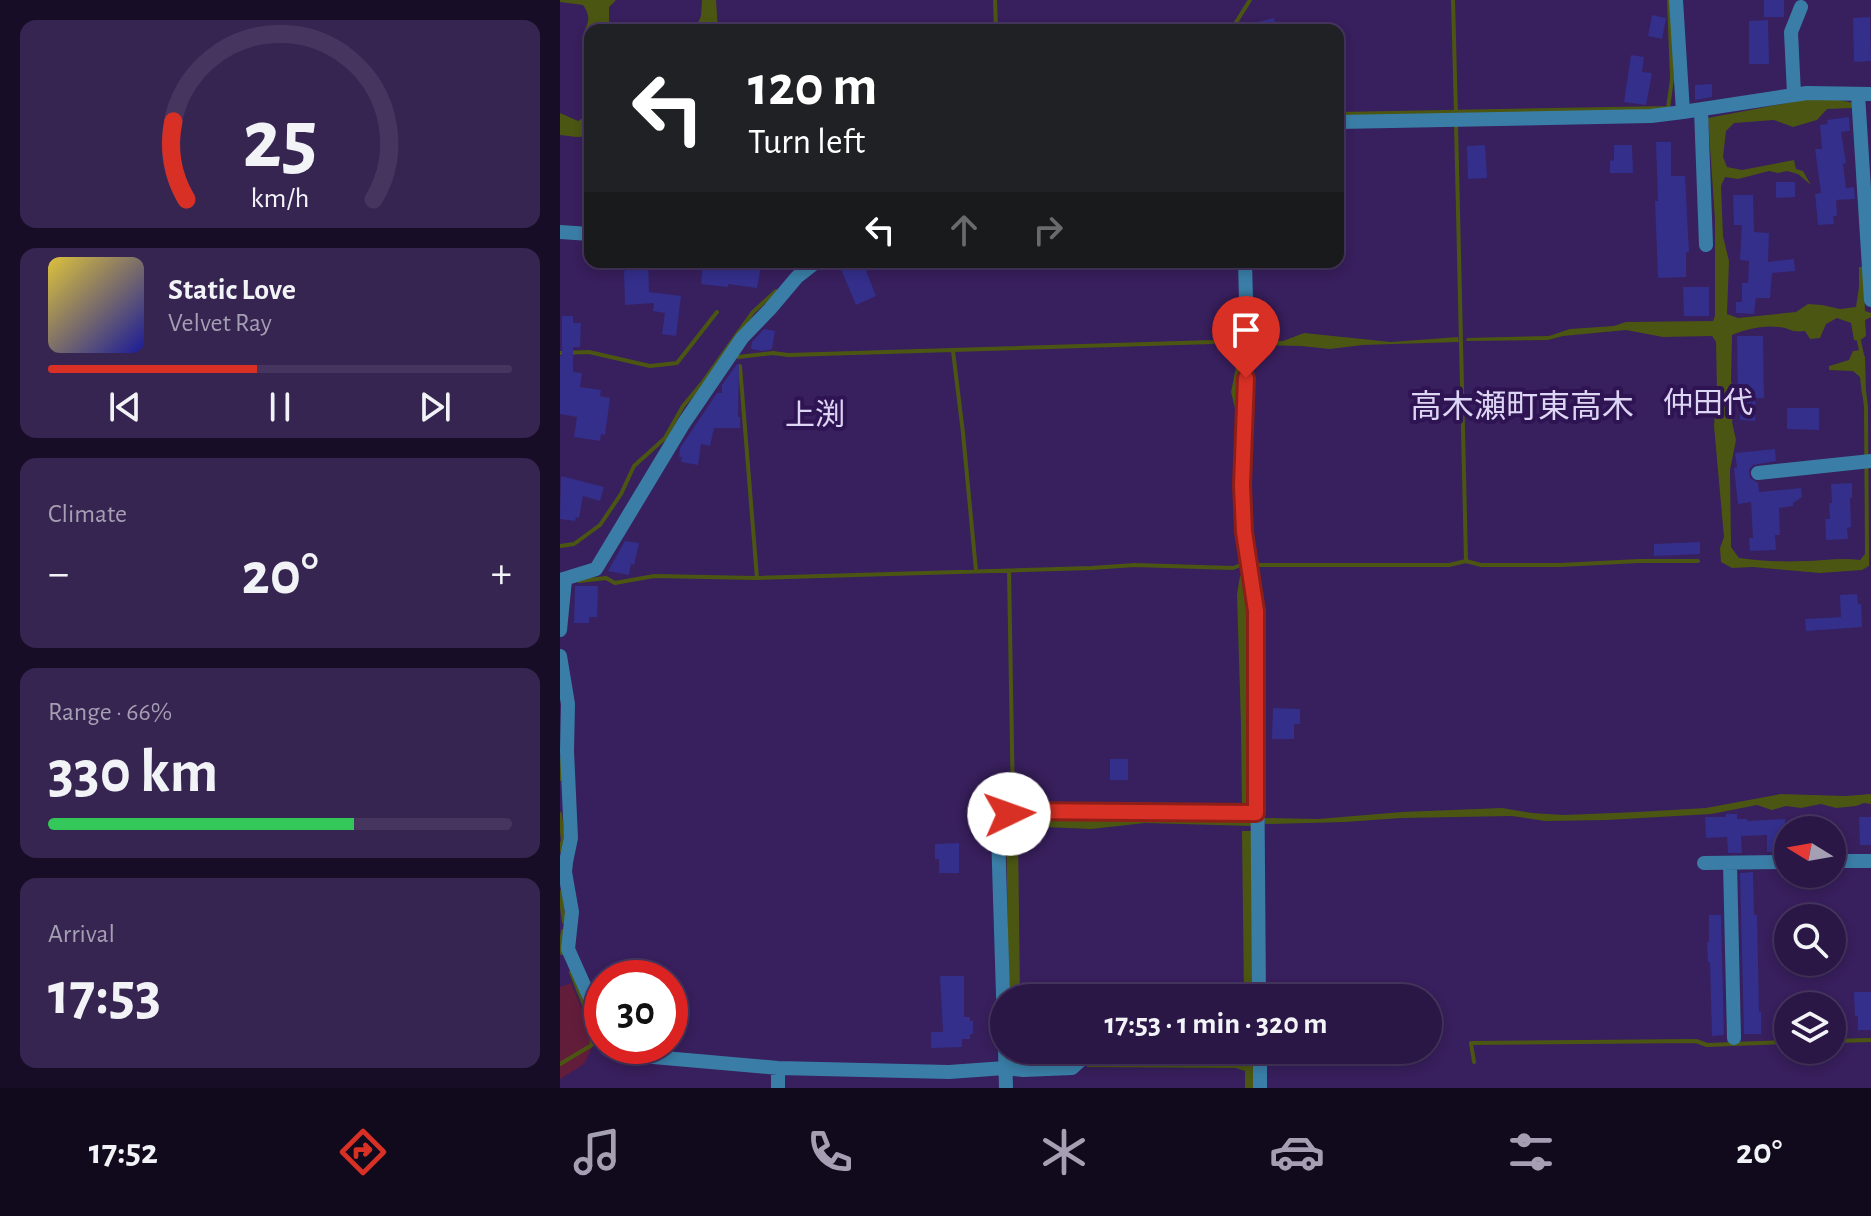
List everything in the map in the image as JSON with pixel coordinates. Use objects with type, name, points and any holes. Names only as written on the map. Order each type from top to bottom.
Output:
[{"type":"street","points":[[1676,0],[1683,112]]},
{"type":"street","points":[[1794,94],[1791,32],[1801,7]]},
{"type":"street","points":[[1344,122],[1651,116],[1794,94],[1865,94],[1860,113],[1871,300]]},
{"type":"street","points":[[1701,110],[1706,245]]},
{"type":"street","points":[[560,232],[584,234]]},
{"type":"street","points":[[560,630],[562,580],[596,569],[684,423],[742,338],[808,268]]},
{"type":"street","points":[[1245,268],[1247,342],[1242,485],[1244,532],[1256,611],[1259,984]]},
{"type":"street","points":[[1758,473],[1866,461]]},
{"type":"street","points":[[560,656],[568,704],[571,838],[565,872],[572,912],[568,949],[584,985]]},
{"type":"street","points":[[1003,984],[998,833],[1000,821],[1013,812],[1256,819]]},
{"type":"street","points":[[1846,861],[1871,861]]},
{"type":"street","points":[[1704,863],[1774,862]]},
{"type":"street","points":[[1730,863],[1734,1038]]},
{"type":"street","points":[[688,1060],[778,1068],[949,1072],[1072,1068],[1076,1064]]},
{"type":"street","points":[[1012,1064],[1015,1069]]},
{"type":"street","points":[[1260,1064],[1260,1088]]},
{"type":"street","points":[[778,1068],[778,1088]]},
{"type":"street","points":[[1006,1088],[1015,1069]]},
{"type":"shaded area","points":[[616,0],[609,7],[609,24],[587,24],[588,16],[583,5],[560,2]]},
{"type":"shaded area","points":[[702,0],[716,0],[718,24],[698,24]]},
{"type":"shaded area","points":[[1803,100],[1853,103],[1852,108],[1827,109],[1817,120],[1793,127],[1774,120],[1734,123],[1726,131],[1723,157],[1727,167],[1742,170],[1794,160],[1796,169],[1803,171],[1811,185],[1798,174],[1787,171],[1769,171],[1738,179],[1725,177],[1721,186],[1723,236],[1729,261],[1727,314],[1738,318],[1796,312],[1808,304],[1840,309],[1856,307],[1859,267],[1863,267],[1865,311],[1871,313],[1871,317],[1865,320],[1866,336],[1859,341],[1854,340],[1851,323],[1837,318],[1826,324],[1820,338],[1810,339],[1805,331],[1773,327],[1755,328],[1732,335],[1731,380],[1735,400],[1732,422],[1736,440],[1730,470],[1731,547],[1739,558],[1771,561],[1860,560],[1865,554],[1869,555],[1869,566],[1862,570],[1820,573],[1732,568],[1721,562],[1720,548],[1724,537],[1714,426],[1716,342],[1712,336],[1663,337],[1626,330],[1548,340],[1466,341],[1467,338],[1549,336],[1570,329],[1614,326],[1626,322],[1713,321],[1715,220],[1708,118]]},
{"type":"shaded area","points":[[560,113],[578,121],[584,118],[584,136],[560,135]]},
{"type":"shaded area","points":[[1240,313],[1243,347],[1241,408],[1236,412],[1231,392],[1238,357],[1236,347],[1213,342],[1238,333]]},
{"type":"shaded area","points":[[1304,333],[1391,342],[1458,337],[1459,342],[1330,349],[1252,345],[1251,339],[1283,341]]},
{"type":"shaded area","points":[[1861,350],[1865,357],[1866,394],[1862,395],[1860,377],[1853,371],[1829,370],[1829,366],[1849,360],[1853,351]]},
{"type":"shaded area","points":[[1245,575],[1251,613],[1252,808],[1242,808],[1237,595],[1240,576]]},
{"type":"shaded area","points":[[1781,794],[1871,794],[1871,804],[1836,808],[1821,804],[1801,808],[1786,806],[1772,810],[1757,805],[1711,814],[1607,820],[1545,821],[1512,816],[1265,824],[1264,818],[1318,819],[1502,808],[1564,815],[1637,812],[1706,808]]},
{"type":"shaded area","points":[[1031,816],[1252,819],[1252,826],[1145,823],[1091,829],[1022,826],[1018,831],[1020,984],[1009,984],[1006,829],[1012,820]]},
{"type":"shaded area","points":[[1242,831],[1251,831],[1253,984],[1244,984]]},
{"type":"shaded area","points":[[571,983],[584,1014],[584,1064],[560,1079],[560,987]]},
{"type":"shaded area","points":[[1087,1064],[1253,1064],[1254,1088],[1245,1088],[1245,1071],[1236,1068],[1087,1067]]},
{"type":"building","points":[[1764,0],[1784,0],[1784,17],[1764,17]]},
{"type":"building","points":[[1652,15],[1666,18],[1662,39],[1648,36]]},
{"type":"building","points":[[1870,17],[1871,61],[1854,62],[1853,18]]},
{"type":"building","points":[[1274,18],[1276,24],[1249,24]]},
{"type":"building","points":[[1768,20],[1769,64],[1749,64],[1749,21]]},
{"type":"building","points":[[1631,55],[1644,57],[1642,72],[1652,73],[1646,105],[1624,102]]},
{"type":"building","points":[[1712,84],[1712,97],[1695,100],[1695,85]]},
{"type":"building","points":[[1849,117],[1850,131],[1841,132],[1846,163],[1843,164],[1846,188],[1854,187],[1855,199],[1836,200],[1834,224],[1818,225],[1815,194],[1821,193],[1815,149],[1822,149],[1820,125],[1828,124],[1827,120]]},
{"type":"building","points":[[1656,142],[1671,142],[1671,176],[1685,176],[1689,252],[1686,252],[1686,277],[1658,278]]},
{"type":"building","points":[[1485,145],[1487,178],[1468,179],[1467,146]]},
{"type":"building","points":[[1614,145],[1632,145],[1633,173],[1610,173]]},
{"type":"building","points":[[1776,182],[1795,182],[1795,197],[1776,198]]},
{"type":"building","points":[[1733,195],[1753,195],[1754,232],[1769,233],[1768,262],[1794,259],[1795,271],[1772,273],[1770,298],[1756,298],[1754,314],[1736,313],[1736,302],[1742,302],[1742,283],[1748,283],[1749,261],[1740,260],[1742,225],[1734,225]]},
{"type":"building","points":[[626,268],[648,268],[649,292],[681,296],[676,336],[662,334],[665,313],[653,311],[654,303],[625,305]]},
{"type":"building","points":[[702,268],[761,268],[757,288],[701,284]]},
{"type":"building","points":[[841,268],[873,268],[866,271],[876,296],[856,305]]},
{"type":"building","points":[[1683,287],[1709,287],[1709,316],[1684,316]]},
{"type":"building","points":[[562,316],[573,316],[573,323],[581,323],[580,347],[573,347],[573,372],[582,373],[580,387],[601,390],[600,396],[610,398],[605,435],[601,434],[600,441],[574,437],[577,417],[560,414]]},
{"type":"building","points":[[764,329],[775,331],[772,349],[751,349],[752,342]]},
{"type":"building","points":[[1737,336],[1763,336],[1764,398],[1755,398],[1755,421],[1740,420]]},
{"type":"building","points":[[737,364],[740,428],[714,428],[710,446],[701,444],[698,465],[681,462],[680,448],[717,393],[722,393],[722,385]]},
{"type":"building","points":[[1787,408],[1819,408],[1819,430],[1787,429]]},
{"type":"building","points":[[1775,449],[1776,461],[1753,465],[1749,470],[1750,478],[1758,483],[1759,492],[1801,488],[1802,497],[1793,506],[1779,508],[1780,535],[1775,535],[1776,550],[1750,551],[1749,538],[1753,538],[1751,502],[1738,504],[1735,453]]},
{"type":"building","points":[[561,476],[604,487],[600,501],[583,496],[579,518],[576,517],[575,521],[560,519]]},
{"type":"building","points":[[1852,483],[1848,539],[1826,540],[1825,519],[1830,519],[1831,484]]},
{"type":"building","points":[[625,541],[639,543],[629,575],[608,571]]},
{"type":"building","points":[[1700,542],[1700,554],[1654,556],[1654,544]]},
{"type":"building","points":[[575,586],[598,586],[597,617],[589,617],[589,623],[574,623]]},
{"type":"building","points":[[1857,594],[1858,604],[1861,604],[1862,627],[1806,631],[1805,619],[1841,617],[1840,595]]},
{"type":"building","points":[[1273,708],[1300,709],[1300,724],[1294,724],[1294,739],[1272,739]]},
{"type":"building","points":[[1110,759],[1128,759],[1128,780],[1110,780]]},
{"type":"building","points":[[1726,814],[1737,814],[1737,819],[1747,821],[1774,820],[1774,852],[1767,852],[1767,835],[1741,836],[1742,853],[1728,853],[1727,837],[1706,838],[1705,817],[1726,817]]},
{"type":"building","points":[[1859,817],[1871,817],[1871,845],[1860,845]]},
{"type":"building","points":[[959,843],[959,873],[939,873],[935,844]]},
{"type":"building","points":[[1753,872],[1761,1034],[1744,1034],[1740,873]]},
{"type":"building","points":[[1709,915],[1721,915],[1724,1035],[1712,1036],[1707,942]]},
{"type":"building","points":[[940,976],[964,976],[964,1017],[970,1017],[973,1021],[973,1034],[970,1034],[970,1039],[962,1039],[962,1047],[931,1048],[931,1032],[943,1032]]},
{"type":"building","points":[[1854,992],[1871,992],[1871,1030],[1858,1030]]},
{"type":"waterway","points":[[995,0],[996,24]]},
{"type":"waterway","points":[[1235,24],[1250,0]]},
{"type":"waterway","points":[[1453,0],[1456,115]]},
{"type":"waterway","points":[[1344,114],[1668,108],[1672,79],[1669,0]]},
{"type":"waterway","points":[[1456,124],[1466,561]]},
{"type":"waterway","points":[[560,546],[574,544],[600,525],[621,494],[634,466],[665,438],[683,406],[753,312],[776,291]]},
{"type":"waterway","points":[[560,353],[589,352],[650,366],[677,363],[717,312]]},
{"type":"waterway","points":[[1859,341],[1862,355]]},
{"type":"waterway","points":[[738,357],[773,353],[1213,342]]},
{"type":"waterway","points":[[953,351],[976,571]]},
{"type":"waterway","points":[[740,366],[757,578]]},
{"type":"waterway","points":[[1864,391],[1867,554]]},
{"type":"waterway","points":[[1236,460],[1236,511]]},
{"type":"waterway","points":[[1239,544],[1243,565]]},
{"type":"waterway","points":[[1252,565],[1449,565],[1466,561],[1481,565],[1560,565],[1698,561]]},
{"type":"waterway","points":[[579,581],[606,578],[615,583],[654,576],[757,578],[1135,565],[1233,568],[1241,565]]},
{"type":"waterway","points":[[1009,571],[1015,820]]},
{"type":"waterway","points":[[560,759],[560,779]]},
{"type":"waterway","points":[[560,814],[563,840],[560,850]]},
{"type":"waterway","points":[[560,892],[564,922]]},
{"type":"waterway","points":[[562,953],[563,931]]},
{"type":"waterway","points":[[560,1064],[592,1045],[588,1015],[571,972]]},
{"type":"waterway","points":[[1846,1041],[1871,1040]]},
{"type":"waterway","points":[[1474,1062],[1471,1043],[1774,1043]]},
{"type":"district","name":"仲田代","points":[[1708,403]]},
{"type":"district","name":"高木瀬町東高木","points":[[1522,406]]},
{"type":"district","name":"上渕","points":[[815,415]]},
{"type":"route","points":[[1009,814],[1018,811],[1256,813],[1256,611],[1244,532],[1242,485],[1246,378]]}]
